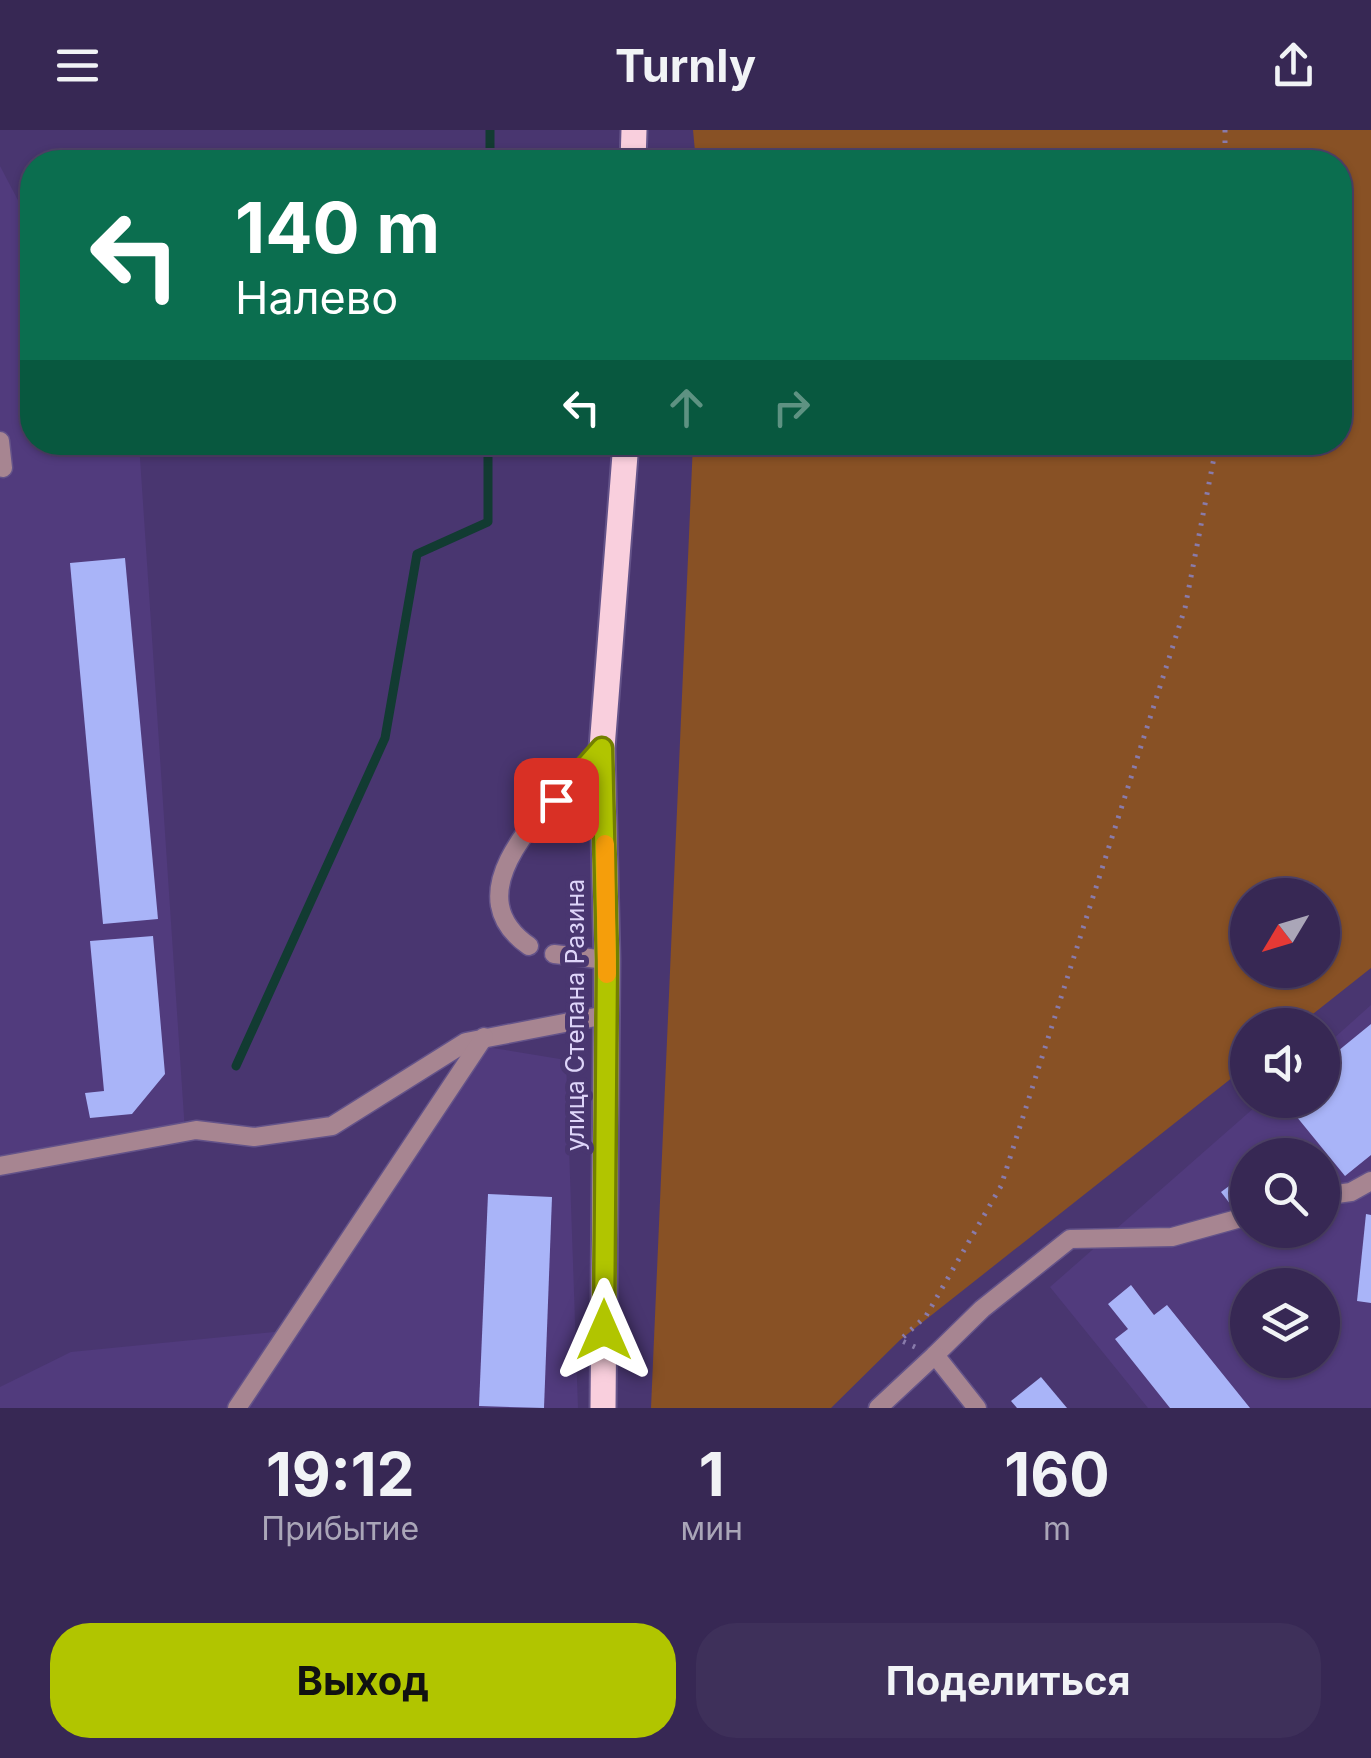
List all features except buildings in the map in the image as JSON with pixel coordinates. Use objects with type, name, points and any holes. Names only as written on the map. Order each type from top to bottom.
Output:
[{"type":"main road","name":"улица Степана Разина","points":[[604,1408],[607,960],[602,748],[625,455]]},
{"type":"street","points":[[0,441],[4,468]]},
{"type":"street","points":[[530,946],[512,934],[501,905],[500,876],[510,852],[602,748]]},
{"type":"street","points":[[554,954],[607,960]]},
{"type":"street","points":[[0,1166],[196,1130],[254,1137],[332,1126],[466,1042],[606,1016]]},
{"type":"street","points":[[237,1408],[484,1037]]},
{"type":"street","points":[[1340,1194],[1351,1192],[1371,1180]]},
{"type":"street","points":[[878,1408],[982,1309],[1070,1239],[1172,1237],[1230,1221]]},
{"type":"street","points":[[935,1355],[977,1408]]},
{"type":"path","points":[[935,1355],[900,1340],[926,1316],[1000,1186],[1185,608],[1214,455]]},
{"type":"shaded area","points":[[693,130],[1371,130],[1371,968],[1320,1008],[1230,1008],[1230,1079],[900,1340],[831,1408],[651,1408],[692,455],[1352,455],[1352,150],[695,150]]},
{"type":"shaded area","points":[[0,166],[20,204],[20,455],[140,455],[185,1132],[0,1161]]},
{"type":"shaded area","points":[[1371,1005],[1371,1408],[1148,1408],[1050,1287],[1242,1118],[1340,1118],[1340,1033]]},
{"type":"shaded area","points":[[468,1044],[566,1060],[578,1408],[0,1408],[0,1387],[71,1352],[284,1331]]},
{"type":"waterway","points":[[490,130],[490,150]]},
{"type":"waterway","points":[[236,1066],[385,738],[417,554],[488,522],[488,455]]},
{"type":"slow traffic","points":[[605,844],[607,974]]},
{"type":"route","points":[[556,800],[602,748],[607,960],[604,1330]]}]
